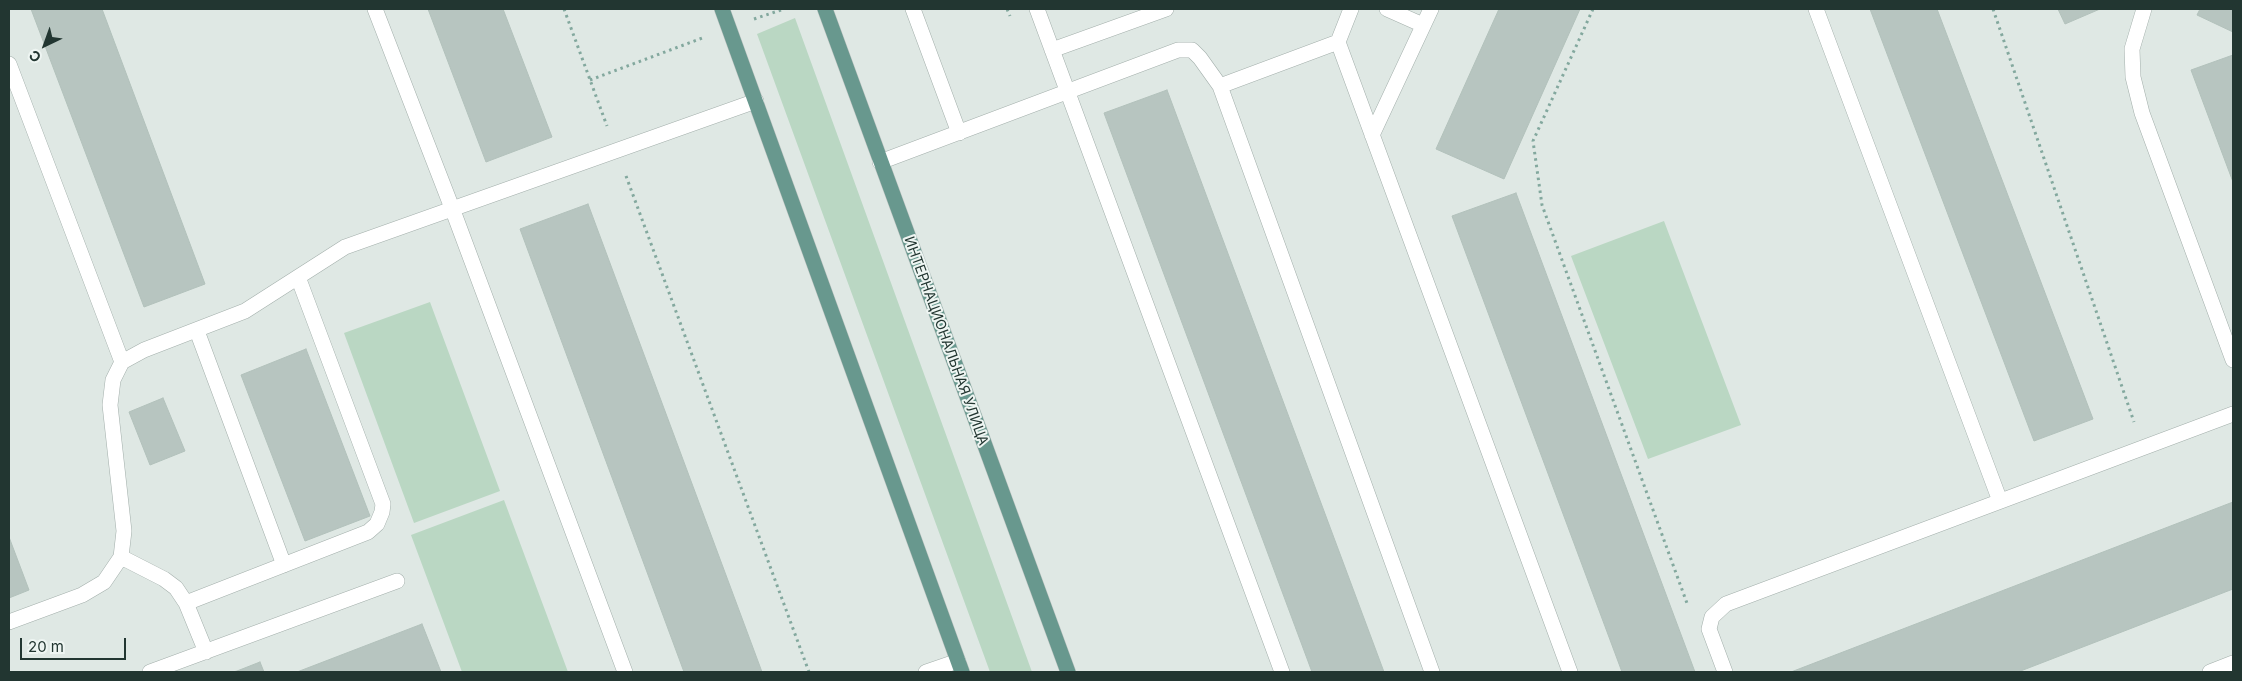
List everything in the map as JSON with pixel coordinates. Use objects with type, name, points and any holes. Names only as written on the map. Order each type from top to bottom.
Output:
[{"type":"main road","points":[[722,9],[960,666]]},
{"type":"main road","name":"ИНТЕРНАЦИОНАЛЬНАЯ УЛИЦА","points":[[825,9],[1068,672]]},
{"type":"lane","points":[[375,9],[452,208],[625,672]]},
{"type":"lane","points":[[913,9],[959,133]]},
{"type":"lane","points":[[1037,9],[1282,672]]},
{"type":"lane","points":[[1052,50],[1166,9]]},
{"type":"lane","points":[[1351,9],[1338,42],[1570,672]]},
{"type":"lane","points":[[1387,9],[1423,25]]},
{"type":"lane","points":[[1372,136],[1431,9]]},
{"type":"lane","points":[[1816,9],[2000,501]]},
{"type":"lane","points":[[2144,9],[2132,49],[2133,77],[2142,113],[2233,360]]},
{"type":"lane","points":[[1220,86],[1338,42]]},
{"type":"lane","points":[[880,162],[1178,50],[1192,50],[1220,86],[1432,672]]},
{"type":"lane","points":[[9,64],[122,362]]},
{"type":"lane","points":[[9,622],[82,594],[104,582],[121,557],[124,531],[110,405],[113,380],[122,362],[144,350],[245,310],[345,247],[616,149],[756,101]]},
{"type":"lane","points":[[186,603],[368,532],[377,524],[382,512],[383,504],[298,277]]},
{"type":"lane","points":[[197,330],[284,564]]},
{"type":"lane","points":[[1725,672],[1709,629],[1712,617],[1726,604],[2233,414]]},
{"type":"lane","points":[[121,557],[164,579],[176,588],[186,603],[206,652]]},
{"type":"lane","points":[[150,672],[397,581]]},
{"type":"lane","points":[[2210,672],[2233,663]]},
{"type":"lane","points":[[926,672],[960,666]]},
{"type":"path","points":[[564,9],[809,672]]},
{"type":"path","points":[[590,80],[784,9]]},
{"type":"path","points":[[1593,9],[1533,141],[1542,205],[1688,607]]},
{"type":"path","points":[[1993,9],[2137,429]]},
{"type":"green space","points":[[795,18],[1032,672],[990,672],[757,34]]},
{"type":"green space","points":[[1664,221],[1741,425],[1648,459],[1571,256]]},
{"type":"green space","points":[[430,302],[500,491],[414,523],[344,333]]},
{"type":"green space","points":[[504,500],[568,672],[462,672],[411,535]]},
{"type":"building","points":[[31,9],[102,9],[205,284],[144,307]]},
{"type":"building","points":[[428,9],[503,9],[552,137],[486,162]]},
{"type":"building","points":[[1499,9],[1580,9],[1504,179],[1436,149]]},
{"type":"building","points":[[1870,9],[1937,9],[2093,419],[2034,441]]},
{"type":"building","points":[[2058,9],[2100,9],[2065,24]]},
{"type":"building","points":[[2200,9],[2233,9],[2233,32],[2197,15]]},
{"type":"building","points":[[2233,55],[2233,182],[2191,70]]},
{"type":"building","points":[[1167,90],[1384,672],[1312,672],[1104,113]]},
{"type":"building","points":[[1516,193],[1695,672],[1622,672],[1452,216]]},
{"type":"building","points":[[588,204],[762,672],[684,672],[520,229]]},
{"type":"building","points":[[306,349],[370,516],[305,541],[241,375]]},
{"type":"building","points":[[163,398],[185,451],[150,465],[129,412]]},
{"type":"building","points":[[2233,502],[2233,589],[2018,672],[1791,672]]},
{"type":"building","points":[[9,537],[29,590],[9,598]]},
{"type":"building","points":[[422,624],[441,672],[297,672]]},
{"type":"building","points":[[260,662],[264,672],[233,672],[237,671]]}]
